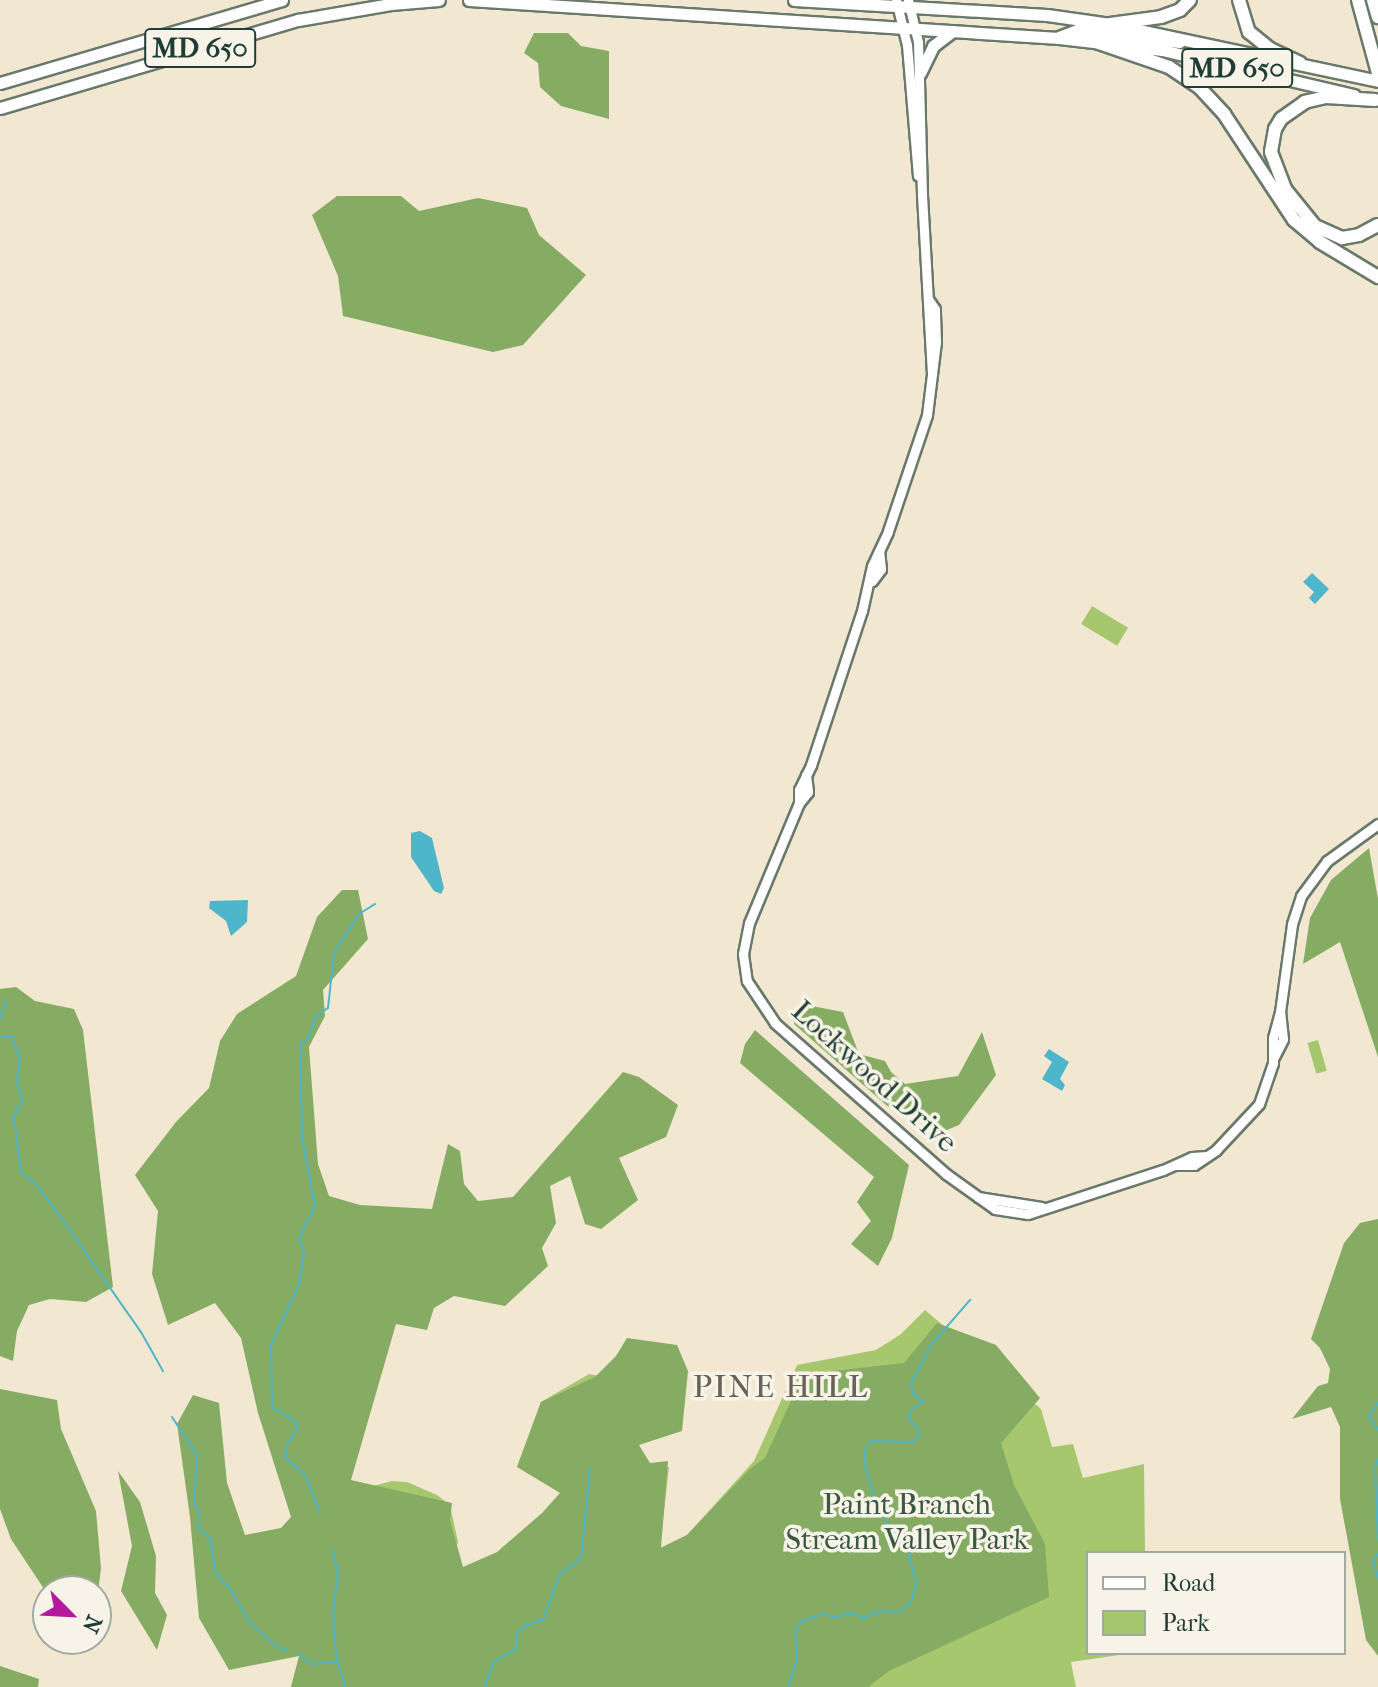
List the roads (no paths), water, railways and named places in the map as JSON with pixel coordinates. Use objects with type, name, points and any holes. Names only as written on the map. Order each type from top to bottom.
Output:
[{"type":"highway","points":[[1110,24],[1161,17],[1180,10],[1190,0]]},
{"type":"highway","points":[[1239,0],[1249,32],[1270,49],[1300,63]]},
{"type":"highway","points":[[1356,0],[1378,73]]},
{"type":"highway","points":[[1373,0],[1378,17]]},
{"type":"highway","points":[[1099,43],[1169,67],[1199,87],[1224,114],[1294,220],[1320,242],[1378,277]]},
{"type":"highway","points":[[1376,100],[1326,97],[1305,102],[1281,119],[1275,129],[1271,152],[1285,189],[1315,226],[1334,236],[1351,238],[1378,225]]},
{"type":"main road","name":"MD 650","points":[[0,83],[282,0]]},
{"type":"main road","name":"MD 650","points":[[0,108],[298,20],[391,4],[439,0]]},
{"type":"main road","name":"MD 650","points":[[469,0],[1059,38],[1162,50],[1376,100]]},
{"type":"main road","name":"MD 650","points":[[794,0],[902,3],[1047,15],[1216,43],[1378,81]]},
{"type":"main road","points":[[920,73],[933,46],[954,30]]},
{"type":"main road","points":[[1059,38],[1077,30],[1160,42],[1216,43]]},
{"type":"street","name":"Lockwood Drive","points":[[902,3],[920,73],[922,195],[933,376],[927,415],[879,551],[881,569],[870,584],[806,775],[808,792],[799,803],[749,923],[743,954],[747,981],[775,1023],[946,1174],[995,1209],[1019,1214],[1174,1165],[1194,1165],[1245,1123],[1259,1104],[1273,1059],[1283,1039],[1280,1012],[1292,924],[1301,896],[1327,861],[1378,824]]},
{"type":"street","name":"Lockwood Drive","points":[[910,27],[914,155],[922,195]]},
{"type":"water","points":[[1312,573],[1329,589],[1315,604],[1309,598],[1314,592],[1303,582]]},
{"type":"water","points":[[420,831],[432,838],[444,888],[441,894],[434,891],[411,857],[411,833]]},
{"type":"water","points":[[248,900],[247,922],[231,936],[226,921],[209,908],[210,901]]},
{"type":"water","points":[[1049,1049],[1069,1062],[1060,1079],[1065,1085],[1062,1091],[1042,1079],[1052,1062],[1044,1056]]},
{"type":"waterway","points":[[320,1512],[305,1475],[285,1457],[288,1442],[297,1430],[296,1422],[272,1407],[271,1345],[299,1285],[304,1252],[299,1238],[315,1206],[302,1137],[300,1045],[309,1037],[316,1016],[328,1008],[334,953],[359,914],[375,904]]},
{"type":"waterway","points":[[0,1019],[7,1000]]},
{"type":"waterway","points":[[0,1036],[11,1036],[20,1057],[17,1081],[22,1101],[14,1117],[21,1173],[35,1183],[59,1215],[141,1332],[163,1371]]},
{"type":"waterway","points":[[788,1687],[797,1659],[795,1631],[802,1621],[823,1614],[835,1617],[852,1613],[863,1618],[880,1611],[898,1612],[908,1606],[912,1599],[916,1583],[907,1548],[901,1535],[887,1524],[882,1505],[875,1500],[865,1465],[865,1449],[871,1441],[912,1442],[919,1437],[918,1429],[908,1418],[912,1409],[924,1401],[913,1394],[911,1384],[931,1345],[970,1300]]},
{"type":"waterway","points":[[1378,1402],[1369,1417],[1378,1430]]},
{"type":"waterway","points":[[172,1417],[197,1455],[194,1504],[200,1513],[198,1528],[210,1538],[216,1574],[231,1590],[250,1623],[278,1647],[286,1650]]},
{"type":"waterway","points":[[1378,1459],[1375,1468],[1378,1540]]},
{"type":"waterway","points":[[485,1687],[494,1662],[516,1649],[516,1636],[524,1626],[543,1620],[560,1574],[581,1558],[590,1469]]},
{"type":"waterway","points":[[332,1550],[338,1572],[333,1611],[336,1655],[345,1687]]},
{"type":"waterway","points":[[1378,1553],[1373,1561],[1378,1578]]},
{"type":"waterway","points":[[298,1653],[311,1664],[336,1662]]},
{"type":"district","name":"PINE HILL","points":[[781,1387]]},
{"type":"park label","name":"Paint Branch Stream Valley Park","points":[[907,1522]]}]
